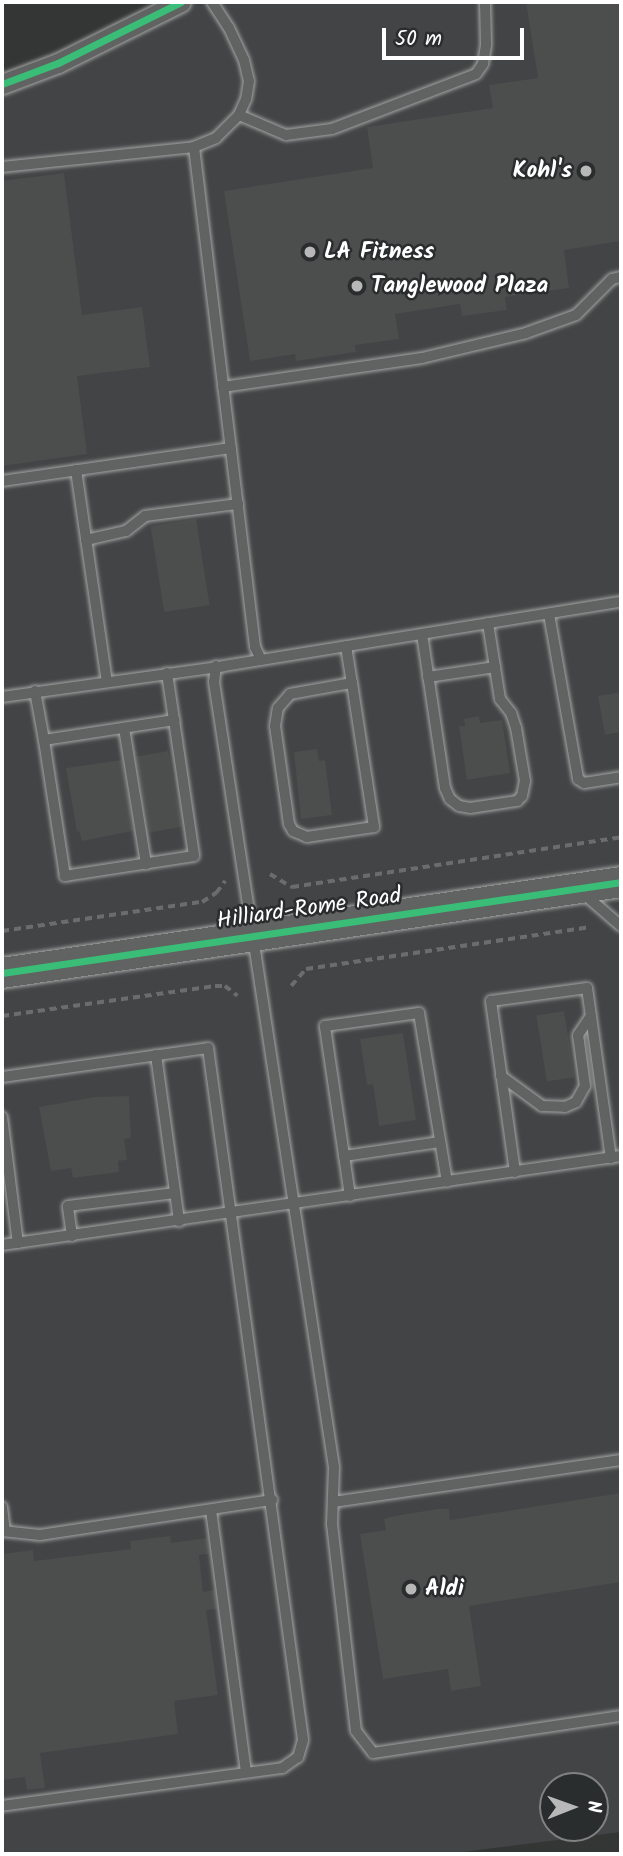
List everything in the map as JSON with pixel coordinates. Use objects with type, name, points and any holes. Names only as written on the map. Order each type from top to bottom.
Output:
[{"type":"main road","name":"Hilliard-Rome Road","points":[[2,973],[621,882]]},
{"type":"street","points":[[2,84],[58,63],[181,2]]},
{"type":"lane","points":[[2,167],[194,147],[216,138],[239,115],[249,81],[244,60],[229,28],[212,2]]},
{"type":"lane","points":[[239,115],[286,135],[332,129],[476,74],[483,64],[486,44],[485,2]]},
{"type":"lane","points":[[194,147],[255,646],[261,660]]},
{"type":"lane","points":[[223,387],[422,358],[526,333],[576,314],[612,279],[621,277]]},
{"type":"lane","points":[[2,481],[231,447]]},
{"type":"lane","points":[[76,470],[107,682]]},
{"type":"lane","points":[[86,540],[126,531],[145,516],[237,504]]},
{"type":"lane","points":[[2,697],[261,660],[621,602]]},
{"type":"lane","points":[[549,614],[578,779],[584,783],[621,777]]},
{"type":"lane","points":[[422,634],[444,788],[450,799],[459,806],[471,808],[517,800],[522,796],[524,788],[516,728],[511,713],[500,699],[488,624]]},
{"type":"lane","points":[[346,646],[352,683],[374,827],[307,838],[293,831],[289,824],[275,726],[278,708],[290,694],[352,683]]},
{"type":"lane","points":[[216,666],[214,682],[334,1467],[332,1524],[356,1731],[373,1753],[621,1716]]},
{"type":"lane","points":[[428,677],[495,667]]},
{"type":"lane","points":[[35,691],[65,877],[194,856],[167,673]]},
{"type":"lane","points":[[44,740],[174,720]]},
{"type":"lane","points":[[124,728],[146,864]]},
{"type":"lane","points":[[578,889],[621,926]]},
{"type":"lane","points":[[2,1245],[230,1214],[292,1205],[351,1196],[515,1172],[616,1157],[587,988],[491,1001],[515,1172]]},
{"type":"lane","points":[[351,1196],[325,1026],[419,1013],[447,1182]]},
{"type":"lane","points":[[501,1076],[542,1106],[565,1107],[576,1102],[585,1086],[579,1035],[591,1016]]},
{"type":"lane","points":[[2,1077],[208,1048],[303,1740],[298,1757],[282,1768],[2,1806]]},
{"type":"lane","points":[[156,1055],[179,1221]]},
{"type":"lane","points":[[2,1117],[18,1243]]},
{"type":"lane","points":[[344,1156],[440,1142]]},
{"type":"lane","points":[[72,1236],[68,1206],[175,1193]]},
{"type":"lane","points":[[333,1502],[391,1496],[621,1460]]},
{"type":"lane","points":[[2,1507],[3,1530],[40,1535],[272,1500]]},
{"type":"lane","points":[[211,1510],[246,1772]]},
{"type":"path","points":[[270,874],[292,887],[621,837]]},
{"type":"path","points":[[2,931],[202,902],[216,893],[225,881]]},
{"type":"path","points":[[292,986],[306,969],[589,927]]},
{"type":"path","points":[[2,1016],[215,985],[225,986],[238,996]]},
{"type":"shaded area","points":[[181,2],[621,2],[621,1832],[609,1834],[609,1772],[539,1772],[539,1842],[542,1842],[448,1854],[2,1854],[2,84]]},
{"type":"building","points":[[526,2],[621,2],[621,241],[564,250],[569,288],[505,297],[507,310],[462,316],[460,304],[395,314],[399,339],[355,345],[356,352],[296,361],[295,354],[250,361],[224,191],[373,168],[367,127],[493,108],[489,85],[538,78]]},
{"type":"building","points":[[64,173],[82,315],[142,307],[150,367],[77,376],[87,454],[2,466],[2,181]]},
{"type":"building","points":[[196,519],[210,605],[164,612],[151,526]]},
{"type":"building","points":[[621,692],[621,732],[605,735],[598,696]]},
{"type":"building","points":[[479,716],[480,723],[502,720],[510,773],[467,780],[459,726],[465,726],[464,719]]},
{"type":"building","points":[[317,749],[319,761],[325,760],[332,815],[301,819],[294,752]]},
{"type":"building","points":[[168,751],[181,827],[150,832],[136,757]]},
{"type":"building","points":[[122,760],[133,831],[82,841],[79,831],[77,832],[66,768]]},
{"type":"building","points":[[564,1011],[574,1077],[547,1082],[536,1015]]},
{"type":"building","points":[[403,1033],[416,1120],[379,1126],[373,1084],[367,1085],[360,1039]]},
{"type":"building","points":[[129,1096],[131,1138],[124,1139],[127,1160],[118,1161],[119,1172],[73,1178],[71,1168],[51,1171],[39,1107],[95,1097]]},
{"type":"building","points":[[621,1493],[621,1582],[469,1606],[481,1686],[451,1691],[448,1669],[383,1679],[360,1534],[386,1530],[384,1519],[438,1509],[449,1509],[450,1520]]},
{"type":"building","points":[[170,1536],[171,1543],[207,1538],[209,1554],[199,1555],[203,1592],[214,1590],[217,1609],[206,1610],[218,1695],[174,1701],[178,1734],[40,1753],[45,1788],[27,1790],[25,1777],[2,1780],[2,1554],[33,1550],[34,1561],[131,1549],[130,1541]]},
{"type":"cycle path","points":[[2,84],[58,63],[181,2]]},
{"type":"cycle path","points":[[2,973],[621,882]]},
{"type":"place","name":"Kohl's","points":[[586,171]]},
{"type":"place","name":"LA Fitness","points":[[310,252]]},
{"type":"place","name":"Tanglewood Plaza","points":[[357,286]]},
{"type":"place","name":"Aldi","points":[[411,1589]]}]
